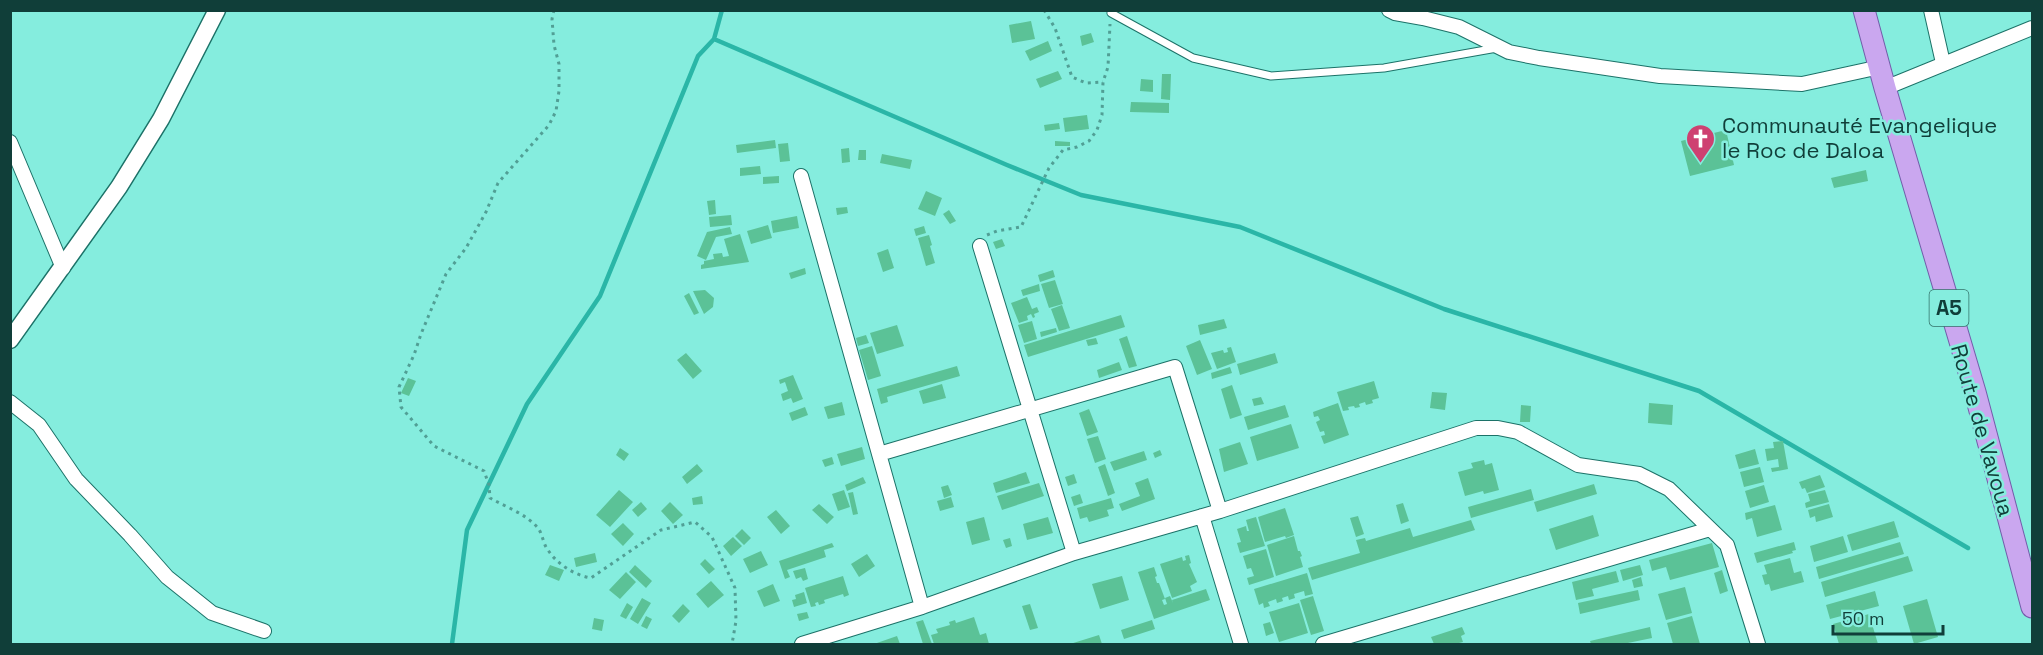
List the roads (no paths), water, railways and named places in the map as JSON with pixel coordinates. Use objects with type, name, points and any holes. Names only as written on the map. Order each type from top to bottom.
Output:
[{"type":"main road","name":"Route de Vavoua","points":[[1864,10],[1975,392],[2032,607]]},
{"type":"street","points":[[10,340],[119,187],[161,119],[218,10]]},
{"type":"street","points":[[1389,10],[1459,27],[1509,52],[1660,76],[1802,84],[1880,67]]},
{"type":"street","points":[[1931,10],[1943,63]]},
{"type":"street","points":[[1885,88],[2032,28]]},
{"type":"street","points":[[10,142],[63,268]]},
{"type":"street","points":[[801,176],[922,607]]},
{"type":"street","points":[[980,246],[1032,409],[1074,553]]},
{"type":"street","points":[[879,454],[1175,367],[1220,511]]},
{"type":"street","points":[[10,402],[39,425],[76,479],[130,535],[166,577],[212,613],[264,632]]},
{"type":"street","points":[[802,645],[922,607],[1074,553],[1220,511],[1476,428],[1498,428],[1518,432],[1578,465],[1639,474],[1669,489],[1727,545],[1758,645]]},
{"type":"street","points":[[1202,516],[1241,645]]},
{"type":"street","points":[[1323,645],[1710,529]]},
{"type":"lane","points":[[1111,13],[1193,58],[1271,76],[1384,68],[1500,47]]},
{"type":"waterway","points":[[452,644],[467,530],[527,404],[600,296],[698,56],[714,39],[722,10]]},
{"type":"waterway","points":[[714,39],[1081,195],[1240,227],[1444,309],[1699,391],[1968,548]]},
{"type":"place","name":"Communauté Evangelique le Roc de Daloa","points":[[1701,164]]}]
